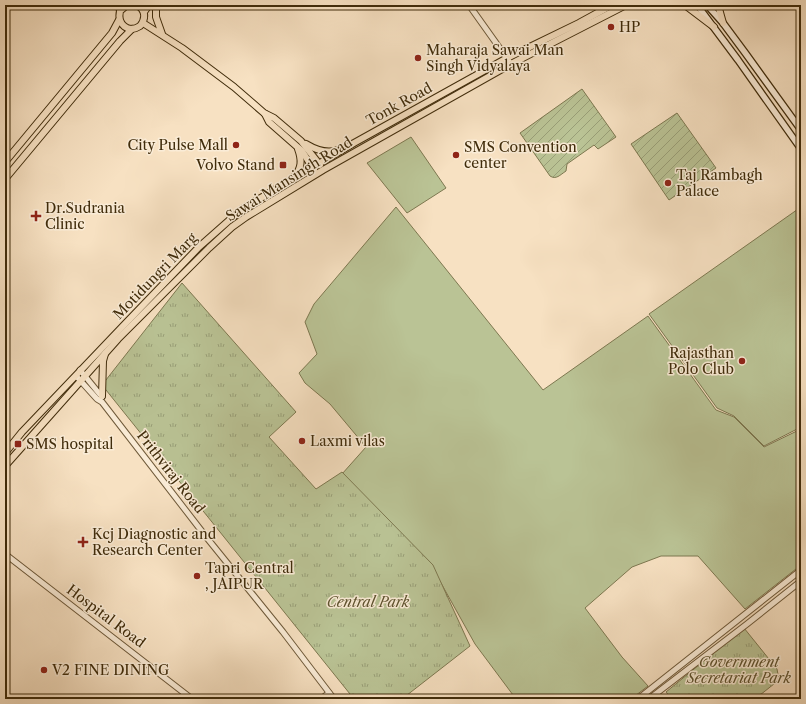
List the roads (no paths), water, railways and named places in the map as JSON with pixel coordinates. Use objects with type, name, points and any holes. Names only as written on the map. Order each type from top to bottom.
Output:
[{"type":"main road","points":[[5,179],[120,41],[132,29],[137,28],[143,23],[145,18],[144,12],[142,8],[137,5]]},
{"type":"main road","points":[[144,12],[149,5]]},
{"type":"main road","points":[[156,5],[156,17],[163,36]]},
{"type":"main road","name":"Tonk Road","points":[[347,147],[507,58],[612,5]]},
{"type":"main road","name":"Sawai Mansingh Road","points":[[5,466],[105,353],[177,278],[232,227],[324,170],[511,64],[626,5]]},
{"type":"main road","points":[[685,5],[714,27]]},
{"type":"main road","points":[[697,5],[801,149]]},
{"type":"main road","points":[[708,5],[723,22],[801,130]]},
{"type":"main road","points":[[718,5],[723,22]]},
{"type":"main road","points":[[5,162],[112,33],[124,7]]},
{"type":"main road","points":[[119,20],[124,27],[132,29]]},
{"type":"main road","points":[[143,23],[182,48],[234,87],[264,113],[274,118],[319,163],[324,170]]},
{"type":"main road","points":[[299,143],[316,150],[328,152],[347,147]]},
{"type":"main road","points":[[299,143],[316,175]]},
{"type":"main road","points":[[290,181],[301,166],[299,143]]},
{"type":"main road","name":"Motidungri Marg","points":[[5,452],[75,375],[199,248],[230,219],[242,209],[347,147]]},
{"type":"main road","points":[[12,154],[20,161]]},
{"type":"main road","points":[[102,399],[103,362],[105,353]]},
{"type":"street","points":[[113,5],[124,7]]},
{"type":"street","points":[[470,5],[511,64]]},
{"type":"street","points":[[80,370],[102,399]]},
{"type":"street","name":"Prithviraj Road","points":[[75,375],[97,399],[102,399],[334,699]]},
{"type":"street","name":"Hospital Road","points":[[5,554],[192,699]]},
{"type":"street","points":[[638,699],[801,570]]},
{"type":"street","points":[[648,699],[801,581]]},
{"type":"street","points":[[321,699],[330,693]]},
{"type":"place","name":"HP","points":[[611,27]]},
{"type":"place","name":"Maharaja Sawai Man Singh Vidyalaya","points":[[418,58]]},
{"type":"place","name":"City Pulse Mall","points":[[236,145]]},
{"type":"place","name":"SMS Convention center","points":[[456,155]]},
{"type":"place","name":"Volvo Stand","points":[[283,165]]},
{"type":"place","name":"Taj Rambagh Palace","points":[[668,183]]},
{"type":"place","name":"Dr.Sudrania Clinic","points":[[36,216]]},
{"type":"place","name":"Rajasthan Polo Club","points":[[742,361]]},
{"type":"place","name":"Laxmi vilas","points":[[302,441]]},
{"type":"place","name":"SMS hospital","points":[[18,444]]},
{"type":"place","name":"Kcj Diagnostic and Research Center","points":[[83,542]]},
{"type":"place","name":"Tapri Central , JAIPUR","points":[[197,576]]},
{"type":"place","name":"V2 FINE DINING","points":[[44,670]]},
{"type":"park label","name":"Central Park","points":[[368,602]]},
{"type":"park label","name":"Government Secretariat Park","points":[[739,670]]}]
